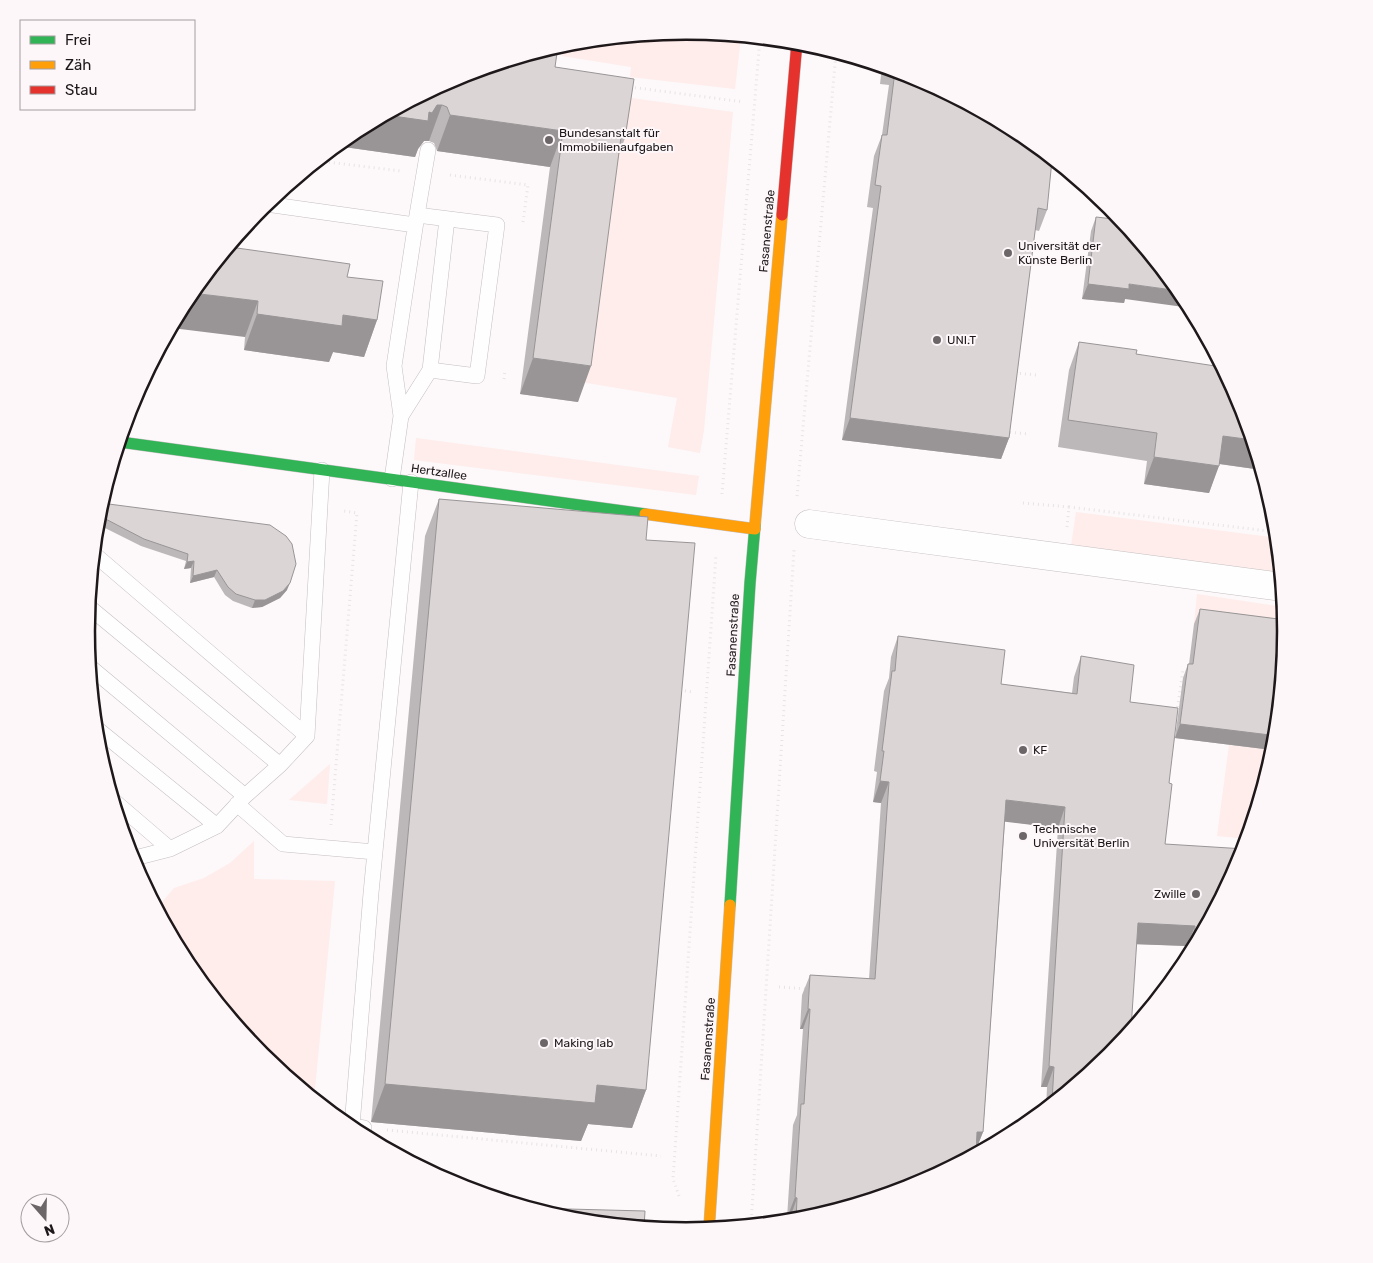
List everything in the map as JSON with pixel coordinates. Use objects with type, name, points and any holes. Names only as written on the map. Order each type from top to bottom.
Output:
[{"type":"street","name":"Fasanenstraße","points":[[709,1222],[755,529],[796,50]]},
{"type":"street","name":"Hertzallee","points":[[125,443],[755,529]]},
{"type":"street","points":[[809,524],[1276,587]]},
{"type":"lane","points":[[392,479],[401,416],[394,366],[428,150]]},
{"type":"lane","points":[[276,205],[416,220],[447,218],[497,225],[477,376],[430,370]]},
{"type":"lane","points":[[401,416],[430,370],[447,218]]},
{"type":"lane","points":[[140,857],[170,849],[216,826],[241,800],[280,765],[307,736],[322,470]]},
{"type":"lane","points":[[353,1119],[375,852],[411,482]]},
{"type":"lane","points":[[100,559],[307,736]]},
{"type":"lane","points":[[96,612],[280,765]]},
{"type":"lane","points":[[96,671],[241,800],[283,844],[375,852]]},
{"type":"lane","points":[[104,735],[216,826]]},
{"type":"lane","points":[[122,808],[170,849]]},
{"type":"path","points":[[722,493],[759,45]]},
{"type":"path","points":[[797,500],[835,59]]},
{"type":"path","points":[[629,87],[744,102]]},
{"type":"path","points":[[1012,372],[1037,376]]},
{"type":"path","points":[[1005,432],[1030,434]]},
{"type":"path","points":[[1022,503],[1269,531]]},
{"type":"path","points":[[1063,558],[1069,507]]},
{"type":"path","points":[[329,848],[357,513],[344,511]]},
{"type":"path","points":[[751,1219],[794,549]]},
{"type":"path","points":[[673,1179],[716,551]]},
{"type":"path","points":[[1177,717],[1184,669]]},
{"type":"path","points":[[671,690],[692,692]]},
{"type":"path","points":[[779,986],[811,990]]},
{"type":"path","points":[[366,1128],[661,1156]]},
{"type":"shaded area","points":[[686,40],[740,43],[735,89],[630,77],[631,67],[562,56],[562,53],[571,51],[648,41]]},
{"type":"shaded area","points":[[624,97],[733,112],[704,430],[700,453],[668,447],[677,398],[581,382],[607,174]]},
{"type":"shaded area","points":[[416,438],[699,476],[696,495],[414,460]]},
{"type":"shaded area","points":[[1076,512],[1270,537],[1275,573],[1071,546]]},
{"type":"shaded area","points":[[1197,594],[1277,606],[1278,634],[1194,624]]},
{"type":"shaded area","points":[[1229,745],[1264,749],[1258,785],[1241,838],[1217,836]]},
{"type":"shaded area","points":[[330,764],[327,804],[289,800]]},
{"type":"shaded area","points":[[254,841],[254,879],[335,881],[315,1092],[268,1050],[217,992],[174,927],[161,903],[174,888],[204,878],[230,863]]},
{"type":"building","points":[[557,54],[555,67],[634,79],[625,138],[621,137],[591,366],[533,358],[563,131],[450,115],[447,107],[442,105],[437,105],[432,113],[429,112],[428,121],[396,116],[460,85],[496,71]]},
{"type":"building","points":[[894,78],[948,101],[982,119],[1051,166],[1047,210],[1038,208],[1009,438],[850,418],[881,186],[875,185],[882,135],[887,135]]},
{"type":"building","points":[[1096,217],[1110,219],[1156,271],[1169,289],[1129,284],[1129,289],[1088,284]]},
{"type":"building","points":[[236,248],[350,264],[347,277],[383,281],[377,320],[343,315],[342,326],[257,314],[258,301],[201,294]]},
{"type":"building","points":[[1079,342],[1137,350],[1136,354],[1215,366],[1246,439],[1223,436],[1219,466],[1154,457],[1157,433],[1068,420]]},
{"type":"building","points":[[439,499],[648,517],[646,540],[695,543],[646,1090],[597,1085],[595,1103],[385,1084]]},
{"type":"building","points":[[109,504],[270,525],[286,536],[292,544],[296,564],[290,583],[283,591],[265,600],[255,600],[236,594],[228,587],[217,570],[193,576],[194,561],[187,562],[188,554],[144,539],[106,519]]},
{"type":"building","points":[[1200,609],[1278,619],[1277,670],[1269,735],[1180,724],[1188,664],[1193,664]]},
{"type":"building","points":[[898,636],[1005,650],[1001,684],[1077,694],[1081,656],[1134,665],[1130,702],[1178,708],[1169,783],[1172,784],[1165,844],[1237,848],[1217,893],[1194,934],[1195,926],[1138,923],[1132,1021],[1105,1050],[1052,1097],[1054,1067],[1049,1066],[1065,807],[1006,800],[983,1132],[977,1132],[976,1147],[913,1178],[877,1192],[796,1213],[797,1198],[795,1197],[801,1104],[804,1104],[810,1009],[808,1009],[810,975],[875,979],[889,782],[880,781],[892,671],[895,671]]},
{"type":"building","points":[[557,1209],[645,1211],[644,1222],[609,1218]]},
{"type":"traffic: fast","points":[[125,443],[645,514]]},
{"type":"traffic: fast","points":[[730,905],[755,525]]},
{"type":"traffic: slow","points":[[755,525],[782,215]]},
{"type":"traffic: slow","points":[[645,514],[755,529]]},
{"type":"traffic: slow","points":[[709,1222],[730,905]]},
{"type":"traffic: jam","points":[[782,215],[796,50]]},
{"type":"place","name":"Bundesanstalt für Immobilienaufgaben","points":[[549,140]]},
{"type":"place","name":"Universität der Künste Berlin","points":[[1008,253]]},
{"type":"place","name":"UNI.T","points":[[937,340]]},
{"type":"place","name":"KF","points":[[1023,750]]},
{"type":"place","name":"Technische Universität Berlin","points":[[1023,836]]},
{"type":"place","name":"Zwille","points":[[1196,894]]},
{"type":"place","name":"Making lab","points":[[544,1043]]}]
